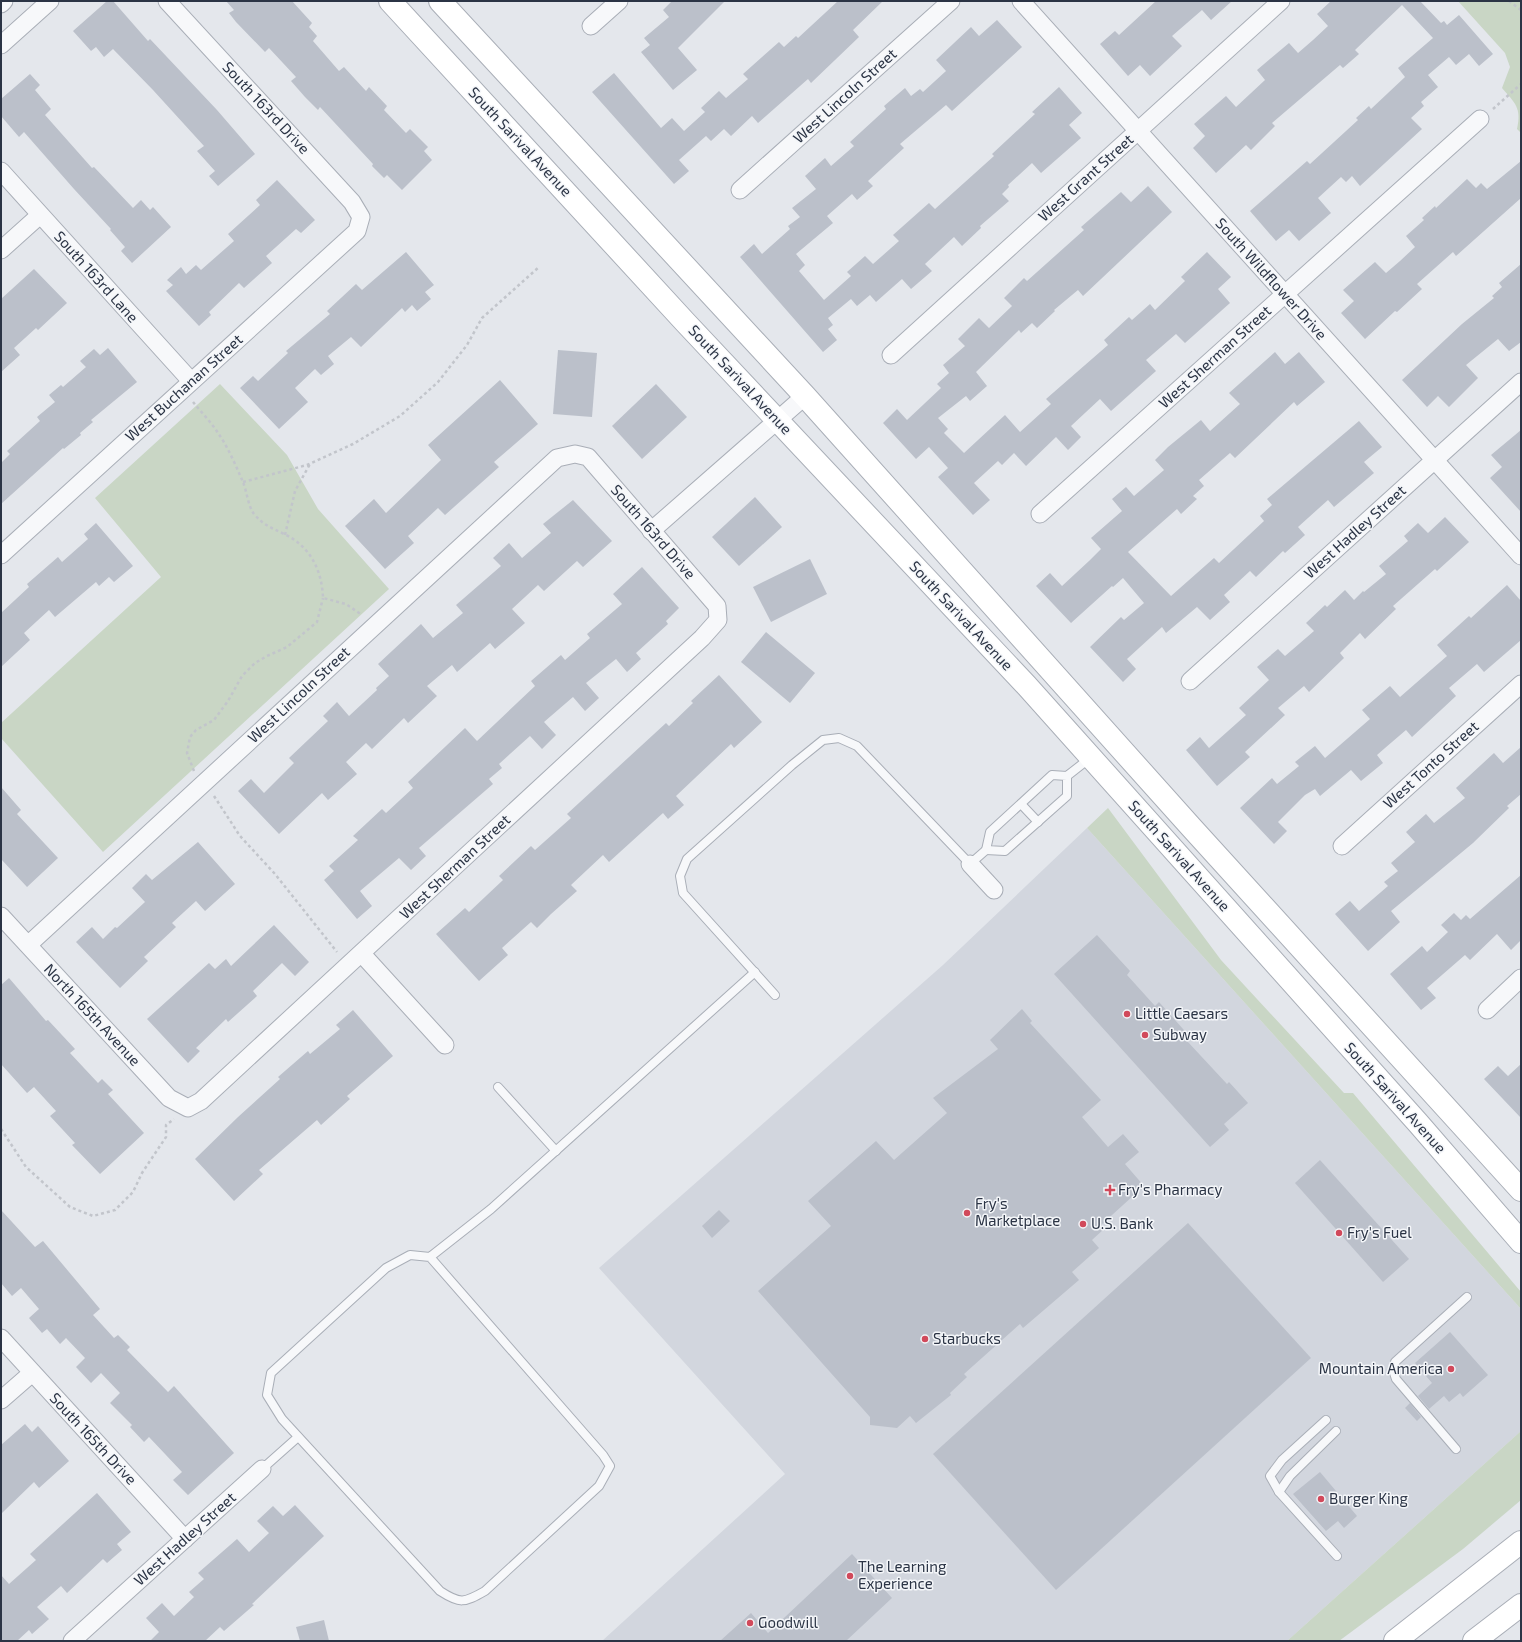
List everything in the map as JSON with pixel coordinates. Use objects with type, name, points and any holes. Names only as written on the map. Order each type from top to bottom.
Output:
[{"type":"main road","name":"South Sarival Avenue","points":[[390,1],[1090,757],[1170,845],[1521,1242]]},
{"type":"main road","name":"South Sarival Avenue","points":[[440,1],[805,396],[1191,827],[1521,1190]]},
{"type":"main road","points":[[1170,845],[1191,827]]},
{"type":"main road","points":[[1351,1049],[1373,1028]]},
{"type":"main road","points":[[1395,1641],[1521,1542]]},
{"type":"main road","points":[[1474,1641],[1521,1605]]},
{"type":"street","points":[[1,4],[4,1]]},
{"type":"street","points":[[1,45],[50,1]]},
{"type":"street","name":"South 163rd Drive","points":[[167,1],[352,202],[361,218]]},
{"type":"street","points":[[591,26],[619,1]]},
{"type":"street","name":"West Lincoln Street","points":[[740,190],[951,1]]},
{"type":"street","name":"South Wildflower Drive","points":[[1021,1],[1521,556]]},
{"type":"street","name":"West Grant Street","points":[[891,354],[1281,1]]},
{"type":"street","name":"West Sherman Street","points":[[1040,514],[1480,119]]},
{"type":"street","name":"South 163rd Lane","points":[[1,171],[187,385]]},
{"type":"street","points":[[1,250],[40,215]]},
{"type":"street","name":"West Buchanan Street","points":[[1,555],[357,231],[361,218]]},
{"type":"street","name":"West Hadley Street","points":[[1190,681],[1521,382]]},
{"type":"street","points":[[650,531],[805,396]]},
{"type":"street","name":"South 163rd Drive","points":[[575,454],[588,457],[650,531],[706,593],[717,606],[718,620]]},
{"type":"street","name":"West Lincoln Street","points":[[28,945],[557,458],[575,454]]},
{"type":"street","name":"West Sherman Street","points":[[188,1108],[201,1101],[362,954],[696,644],[718,620]]},
{"type":"street","name":"West Tonto Street","points":[[1342,846],[1521,684]]},
{"type":"street","points":[[970,864],[994,890]]},
{"type":"street","name":"North 165th Avenue","points":[[1,916],[169,1098],[188,1108]]},
{"type":"street","points":[[362,954],[445,1045]]},
{"type":"street","points":[[1487,1010],[1521,978]]},
{"type":"street","name":"South 165th Drive","points":[[1,1338],[185,1539]]},
{"type":"street","points":[[1,1400],[32,1373]]},
{"type":"street","name":"West Hadley Street","points":[[72,1641],[262,1469]]},
{"type":"lane","points":[[775,994],[683,893],[680,876],[687,859],[792,765],[823,740],[839,738],[858,746],[970,864],[986,850],[990,832],[1052,775],[1067,776],[1090,757]]},
{"type":"lane","points":[[986,850],[1005,851],[1067,796],[1067,776]]},
{"type":"lane","points":[[1021,804],[1038,822]]},
{"type":"lane","points":[[430,1258],[491,1209],[755,972]]},
{"type":"lane","points":[[498,1087],[556,1151]]},
{"type":"lane","points":[[410,1255],[430,1258],[603,1454],[610,1466],[599,1486],[485,1590],[468,1601],[453,1600],[440,1591],[298,1437],[282,1418],[267,1395],[271,1372],[386,1268],[410,1255]]},
{"type":"lane","points":[[1456,1449],[1396,1379],[1394,1373],[1395,1362],[1467,1296]]},
{"type":"lane","points":[[1326,1420],[1282,1460],[1270,1476],[1279,1492],[1337,1556]]},
{"type":"lane","points":[[1279,1492],[1290,1476],[1336,1431]]},
{"type":"lane","name":"West Hadley Street","points":[[262,1469],[298,1437]]},
{"type":"path","points":[[1509,1],[1521,10]]},
{"type":"path","points":[[1480,119],[1512,94],[1521,84]]},
{"type":"path","points":[[243,482],[311,463],[353,444],[400,416],[438,382],[467,345],[482,318],[539,266]]},
{"type":"path","points":[[187,385],[218,432],[243,482],[253,512],[262,523],[273,530],[285,534],[310,553],[317,565],[322,585],[323,598],[316,622],[287,647],[255,663],[242,676],[228,701],[214,720],[196,730],[190,737],[187,745],[189,761],[194,772],[206,781],[240,836],[275,874],[338,952],[362,954]]},
{"type":"path","points":[[285,534],[295,491],[311,463]]},
{"type":"path","points":[[323,598],[346,604],[364,617],[373,627]]},
{"type":"path","points":[[1,1129],[26,1167],[70,1207],[93,1216],[115,1210],[133,1192],[142,1174],[166,1137],[166,1125],[188,1108]]},
{"type":"shaded area","points":[[1087,828],[1521,1309],[1521,1431],[1287,1641],[602,1641],[785,1474],[599,1268],[943,965]]},
{"type":"green space","points":[[1458,1],[1521,1],[1521,133],[1517,129],[1519,116],[1516,106],[1502,88],[1510,67],[1505,53]]},
{"type":"green space","points":[[220,384],[287,455],[318,509],[389,589],[103,852],[1,738],[1,723],[161,577],[95,498]]},
{"type":"green space","points":[[1108,808],[1221,960],[1344,1093],[1353,1093],[1521,1292],[1521,1309],[1087,828]]},
{"type":"green space","points":[[1521,1431],[1521,1500],[1463,1549],[1339,1641],[1287,1641]]},
{"type":"building","points":[[107,1],[113,1],[148,41],[150,39],[217,110],[255,154],[218,186],[209,176],[215,171],[197,151],[204,146],[153,90],[113,49],[104,57],[96,47],[91,51],[73,31]]},
{"type":"building","points":[[226,1],[292,1],[312,23],[309,27],[317,36],[313,41],[339,71],[344,67],[366,91],[369,87],[387,106],[384,110],[406,133],[410,129],[428,147],[424,151],[432,160],[402,190],[387,175],[384,178],[372,166],[373,164],[320,107],[318,110],[305,97],[291,81],[296,77],[269,48],[265,52],[236,22],[229,13],[234,10]]},
{"type":"building","points":[[672,1],[725,1],[678,48],[697,70],[673,90],[641,52],[650,45],[644,38],[669,17],[663,10]]},
{"type":"building","points":[[838,1],[883,1],[853,30],[859,37],[811,83],[808,79],[758,123],[752,116],[731,136],[724,129],[711,141],[706,136],[679,160],[689,171],[674,184],[592,92],[614,73],[661,128],[672,118],[684,131],[705,112],[701,108],[719,91],[726,98],[748,79],[743,74],[779,42],[784,47],[796,36],[798,38]]},
{"type":"building","points":[[1156,1],[1232,1],[1211,20],[1202,10],[1172,36],[1182,46],[1150,76],[1140,65],[1128,76],[1100,44],[1115,31],[1119,35]]},
{"type":"building","points":[[1331,1],[1420,1],[1441,23],[1444,21],[1447,25],[1459,15],[1493,54],[1479,66],[1469,54],[1456,65],[1449,57],[1428,75],[1438,87],[1421,102],[1424,106],[1411,118],[1422,129],[1360,186],[1352,176],[1346,182],[1341,177],[1318,198],[1331,213],[1299,241],[1289,230],[1276,241],[1250,211],[1307,161],[1310,164],[1358,120],[1356,118],[1369,106],[1371,109],[1405,77],[1398,68],[1433,38],[1402,5],[1355,50],[1359,54],[1343,68],[1340,65],[1272,123],[1275,126],[1251,150],[1246,145],[1216,173],[1193,148],[1205,136],[1194,124],[1226,96],[1236,107],[1265,80],[1257,70],[1289,43],[1298,53],[1313,40],[1328,26],[1317,14]]},
{"type":"building","points":[[997,20],[1022,47],[952,111],[946,105],[900,144],[904,148],[868,181],[873,186],[857,200],[852,194],[827,216],[833,223],[796,254],[805,265],[799,271],[824,300],[851,276],[847,272],[865,256],[873,264],[899,241],[893,235],[929,203],[935,209],[994,156],[992,154],[1035,114],[1032,112],[1059,87],[1082,113],[1069,125],[1081,138],[1041,173],[1032,163],[1008,185],[1009,187],[1002,194],[1009,201],[980,226],[981,228],[962,246],[954,237],[925,264],[932,271],[911,289],[902,279],[876,302],[870,295],[857,306],[851,299],[828,318],[833,325],[828,329],[837,340],[823,352],[740,257],[754,244],[762,254],[790,229],[788,226],[800,217],[792,208],[816,189],[805,176],[825,158],[831,166],[854,146],[850,142],[886,109],[884,106],[905,88],[911,96],[920,89],[923,92],[946,71],[936,60],[971,27],[979,36]]},
{"type":"building","points":[[30,74],[40,85],[35,90],[51,109],[45,115],[92,168],[94,167],[133,208],[141,200],[150,210],[153,207],[171,227],[132,263],[121,251],[125,247],[110,230],[111,229],[24,132],[19,137],[1,116],[1,99]]},
{"type":"building","points":[[1521,161],[1521,198],[1456,256],[1453,252],[1417,284],[1422,289],[1397,312],[1395,311],[1365,339],[1341,313],[1354,301],[1343,290],[1375,262],[1386,273],[1400,261],[1415,247],[1406,236],[1424,220],[1422,218],[1435,206],[1436,208],[1467,179],[1476,188],[1481,183],[1487,189]]},
{"type":"building","points":[[277,180],[315,220],[301,233],[296,229],[266,256],[272,263],[244,288],[239,283],[209,312],[211,315],[199,326],[166,291],[173,285],[167,280],[181,267],[186,274],[196,265],[201,270],[234,241],[228,234],[260,205],[256,200]]},
{"type":"building","points":[[1148,186],[1172,212],[1083,296],[1078,290],[1054,310],[1055,311],[1037,328],[1032,323],[1021,333],[1019,330],[976,372],[987,386],[970,401],[966,396],[938,418],[948,429],[944,433],[964,453],[1005,415],[1020,432],[1051,404],[1046,399],[1108,345],[1104,340],[1129,317],[1132,320],[1150,304],[1155,310],[1185,281],[1181,277],[1207,252],[1231,277],[1218,289],[1230,303],[1185,343],[1176,334],[1146,360],[1156,371],[1111,411],[1100,399],[1071,426],[1081,437],[1068,450],[1056,437],[1026,466],[1014,453],[1002,465],[998,461],[974,483],[990,500],[973,515],[938,477],[948,468],[929,447],[916,459],[883,423],[897,409],[907,420],[941,388],[937,384],[949,373],[943,365],[965,346],[958,339],[979,318],[989,328],[1012,306],[1004,298],[1024,278],[1027,281],[1084,230],[1081,227],[1121,192],[1131,202]]},
{"type":"building","points":[[406,252],[434,285],[425,292],[431,299],[417,311],[412,305],[405,312],[402,308],[361,347],[351,337],[328,356],[334,364],[321,375],[315,369],[295,388],[308,402],[279,429],[240,388],[253,376],[258,381],[288,353],[286,351],[330,314],[327,311],[356,284],[362,290]]},
{"type":"building","points":[[1521,264],[1521,342],[1509,351],[1498,339],[1466,365],[1478,378],[1449,407],[1438,396],[1427,407],[1402,380],[1462,324],[1494,298],[1492,296],[1502,287],[1499,283]]},
{"type":"building","points":[[34,269],[67,303],[38,330],[36,328],[14,348],[20,355],[1,372],[1,299]]},
{"type":"building","points":[[108,348],[137,382],[91,420],[93,422],[80,433],[81,435],[64,449],[63,448],[1,504],[1,463],[10,454],[7,451],[40,421],[37,417],[55,402],[49,395],[61,385],[63,387],[86,367],[80,361],[94,349],[100,355]]},
{"type":"building","points":[[558,350],[597,353],[592,417],[553,414]]},
{"type":"building","points":[[1275,352],[1285,364],[1299,352],[1325,382],[1297,406],[1294,402],[1235,458],[1230,453],[1199,480],[1204,486],[1193,496],[1197,499],[1181,514],[1177,509],[1128,552],[1171,596],[1214,558],[1219,563],[1264,521],[1260,516],[1272,505],[1267,499],[1359,421],[1382,447],[1364,462],[1374,473],[1334,507],[1328,500],[1298,527],[1305,535],[1285,553],[1283,551],[1256,577],[1250,571],[1224,595],[1230,602],[1210,620],[1197,607],[1166,633],[1162,627],[1127,659],[1136,669],[1123,682],[1090,647],[1121,617],[1124,620],[1144,603],[1123,578],[1071,623],[1036,586],[1050,573],[1062,586],[1089,561],[1101,549],[1091,538],[1122,511],[1112,499],[1126,487],[1134,496],[1164,470],[1155,460],[1168,447],[1201,420],[1210,431],[1240,404],[1229,393]]},
{"type":"building","points":[[500,380],[538,424],[494,462],[499,467],[445,515],[438,508],[408,536],[414,543],[385,569],[345,526],[374,499],[386,513],[441,460],[428,445]]},
{"type":"building","points":[[656,384],[687,417],[642,459],[612,426]]},
{"type":"building","points":[[1521,430],[1521,512],[1490,478],[1502,467],[1491,455]]},
{"type":"building","points":[[755,497],[782,527],[739,566],[712,537]]},
{"type":"building","points":[[573,500],[612,541],[583,567],[577,561],[544,591],[538,585],[512,609],[525,623],[495,649],[490,643],[457,672],[452,665],[427,686],[437,696],[408,723],[404,718],[372,749],[366,743],[346,762],[357,774],[328,800],[322,793],[279,834],[238,791],[251,779],[264,793],[294,763],[289,758],[328,721],[323,716],[337,702],[349,716],[377,690],[376,688],[389,676],[378,664],[421,624],[433,638],[463,613],[456,605],[501,566],[493,558],[509,543],[522,558],[551,533],[543,524]]},
{"type":"building","points":[[1445,517],[1469,542],[1437,571],[1435,569],[1393,606],[1396,609],[1365,639],[1360,633],[1340,653],[1344,658],[1309,692],[1304,686],[1278,708],[1285,715],[1245,752],[1250,757],[1217,786],[1186,750],[1200,737],[1209,748],[1246,715],[1239,708],[1269,680],[1257,667],[1278,649],[1285,656],[1314,631],[1306,623],[1325,605],[1327,607],[1345,590],[1354,600],[1363,591],[1364,592],[1386,574],[1379,566],[1408,541],[1404,536],[1418,523],[1428,533]]},
{"type":"building","points":[[96,523],[133,566],[114,582],[109,577],[99,586],[96,582],[55,617],[49,610],[24,633],[30,640],[1,667],[1,613],[29,587],[27,584],[58,557],[62,562],[88,539],[84,534]]},
{"type":"building","points":[[810,559],[827,594],[771,622],[753,587]]},
{"type":"building","points":[[642,567],[679,608],[666,621],[668,624],[636,653],[641,659],[627,672],[616,659],[586,683],[599,698],[585,711],[573,697],[544,722],[556,735],[542,749],[530,736],[499,764],[502,768],[489,779],[493,784],[419,848],[426,856],[411,870],[399,858],[360,891],[372,906],[357,919],[324,880],[334,871],[329,866],[358,840],[353,836],[382,809],[386,813],[413,788],[408,782],[465,728],[477,741],[535,686],[531,681],[561,655],[565,660],[590,638],[587,634],[622,604],[613,594]]},
{"type":"building","points":[[1507,585],[1521,601],[1521,640],[1484,672],[1477,664],[1449,688],[1456,696],[1412,737],[1406,730],[1377,755],[1383,763],[1361,781],[1351,770],[1320,796],[1315,789],[1305,795],[1278,822],[1287,831],[1274,844],[1240,808],[1272,778],[1277,784],[1299,766],[1295,762],[1315,746],[1325,758],[1370,719],[1362,710],[1390,686],[1400,697],[1447,656],[1437,645],[1469,616],[1471,618]]},
{"type":"building","points":[[766,632],[815,673],[790,703],[741,662]]},
{"type":"building","points":[[719,675],[762,722],[734,748],[731,744],[676,796],[684,805],[668,819],[663,813],[609,862],[603,855],[571,885],[577,891],[537,928],[531,922],[502,948],[508,955],[479,981],[436,934],[465,908],[469,912],[503,880],[499,876],[531,846],[535,850],[571,818],[567,814],[666,723],[669,726],[693,703],[691,701]]},
{"type":"building","points":[[1521,747],[1521,794],[1507,806],[1509,808],[1473,843],[1391,911],[1400,922],[1368,951],[1335,914],[1350,901],[1359,911],[1388,886],[1384,882],[1398,871],[1391,863],[1415,842],[1406,832],[1426,814],[1434,823],[1465,798],[1456,788],[1494,753],[1503,763]]},
{"type":"building","points":[[1,787],[21,810],[17,814],[58,858],[27,887],[1,859]]},
{"type":"building","points":[[198,842],[235,884],[205,911],[196,901],[172,923],[176,927],[144,957],[148,961],[120,988],[76,942],[92,927],[103,939],[115,927],[117,928],[145,902],[132,888],[146,874],[152,880]]},
{"type":"building","points":[[1521,875],[1521,940],[1511,950],[1497,934],[1470,960],[1465,955],[1427,988],[1436,998],[1421,1010],[1390,974],[1422,946],[1427,952],[1448,932],[1441,925],[1454,913],[1461,920],[1466,915],[1470,919]]},
{"type":"building","points":[[274,925],[309,962],[295,976],[282,963],[253,991],[257,996],[228,1022],[226,1019],[196,1048],[200,1051],[188,1063],[147,1019],[209,963],[215,969],[226,959],[231,966]]},
{"type":"building","points":[[1097,935],[1130,971],[1127,975],[1155,1006],[1159,1002],[1191,1038],[1187,1041],[1227,1084],[1229,1082],[1248,1103],[1224,1124],[1229,1130],[1210,1147],[1054,974]]},
{"type":"building","points":[[9,978],[46,1021],[48,1020],[75,1049],[70,1053],[98,1083],[102,1079],[113,1090],[108,1094],[144,1133],[100,1174],[72,1145],[75,1143],[50,1116],[56,1111],[34,1087],[27,1093],[1,1064],[1,985]]},
{"type":"building","name":"Fry's Marketplace","points":[[1022,1009],[1032,1021],[1030,1023],[1101,1100],[1082,1117],[1108,1147],[1123,1134],[1139,1152],[1125,1164],[1144,1186],[1101,1225],[1104,1229],[1092,1240],[1099,1248],[1072,1272],[1079,1280],[1023,1328],[1020,1324],[964,1374],[967,1377],[950,1393],[951,1395],[916,1423],[910,1416],[897,1428],[870,1425],[870,1417],[758,1291],[831,1226],[808,1201],[876,1141],[894,1160],[947,1113],[933,1098],[998,1049],[990,1040]]},
{"type":"building","points":[[353,1010],[393,1056],[347,1096],[350,1099],[321,1125],[317,1120],[259,1170],[263,1174],[234,1201],[195,1159],[280,1079],[278,1077],[308,1051],[310,1054],[340,1029],[336,1025]]},
{"type":"building","points":[[1521,1064],[1521,1118],[1484,1079],[1498,1066],[1508,1076]]},
{"type":"building","name":"Fry's Fuel","points":[[1320,1160],[1409,1259],[1383,1282],[1295,1183]]},
{"type":"building","points":[[1,1210],[35,1247],[43,1241],[100,1309],[93,1315],[114,1338],[118,1335],[130,1347],[127,1350],[168,1392],[174,1386],[234,1453],[188,1495],[173,1480],[182,1472],[149,1437],[144,1442],[130,1427],[132,1425],[110,1403],[120,1393],[101,1373],[91,1383],[76,1367],[85,1358],[66,1338],[60,1344],[47,1329],[42,1333],[29,1318],[39,1309],[21,1288],[12,1296],[1,1283]]},
{"type":"building","points":[[719,1210],[730,1221],[712,1238],[702,1226]]},
{"type":"building","points":[[1188,1223],[1311,1358],[1056,1590],[933,1454]]},
{"type":"building","name":"Mountain America","points":[[1450,1332],[1488,1375],[1463,1397],[1460,1393],[1449,1402],[1444,1396],[1429,1409],[1418,1396],[1432,1383],[1415,1363]]},
{"type":"building","points":[[1410,1403],[1421,1417],[1417,1421],[1405,1408]]},
{"type":"building","points":[[25,1424],[32,1432],[38,1426],[69,1461],[39,1488],[34,1482],[1,1514],[1,1445]]},
{"type":"building","name":"Burger King","points":[[1320,1472],[1357,1516],[1344,1528],[1338,1521],[1326,1531],[1293,1494]]},
{"type":"building","points":[[97,1493],[131,1532],[117,1544],[122,1550],[107,1563],[103,1559],[67,1593],[61,1586],[37,1607],[49,1619],[32,1634],[29,1630],[17,1641],[1,1641],[1,1575],[9,1584],[36,1560],[30,1554]]},
{"type":"building","points":[[295,1505],[324,1536],[252,1604],[254,1605],[224,1631],[220,1627],[205,1641],[150,1641],[159,1632],[146,1618],[162,1603],[174,1616],[194,1597],[189,1592],[204,1579],[198,1573],[237,1539],[249,1552],[269,1533],[257,1521],[273,1506],[283,1516]]},
{"type":"building","name":"The Learning Experience","points":[[852,1554],[892,1598],[846,1641],[720,1641],[751,1613],[768,1633]]},
{"type":"building","points":[[324,1620],[329,1641],[300,1641],[296,1627]]},
{"type":"place","name":"Little Caesars","points":[[1127,1014]]},
{"type":"place","name":"Subway","points":[[1145,1035]]},
{"type":"place","name":"Fry's Pharmacy","points":[[1110,1190]]},
{"type":"place","name":"Fry's Marketplace","points":[[967,1213]]},
{"type":"place","name":"U.S. Bank","points":[[1083,1224]]},
{"type":"place","name":"Fry's Fuel","points":[[1339,1233]]},
{"type":"place","name":"Starbucks","points":[[925,1339]]},
{"type":"place","name":"Mountain America","points":[[1451,1369]]},
{"type":"place","name":"Burger King","points":[[1321,1499]]},
{"type":"place","name":"The Learning Experience","points":[[850,1576]]},
{"type":"place","name":"Goodwill","points":[[750,1623]]}]
